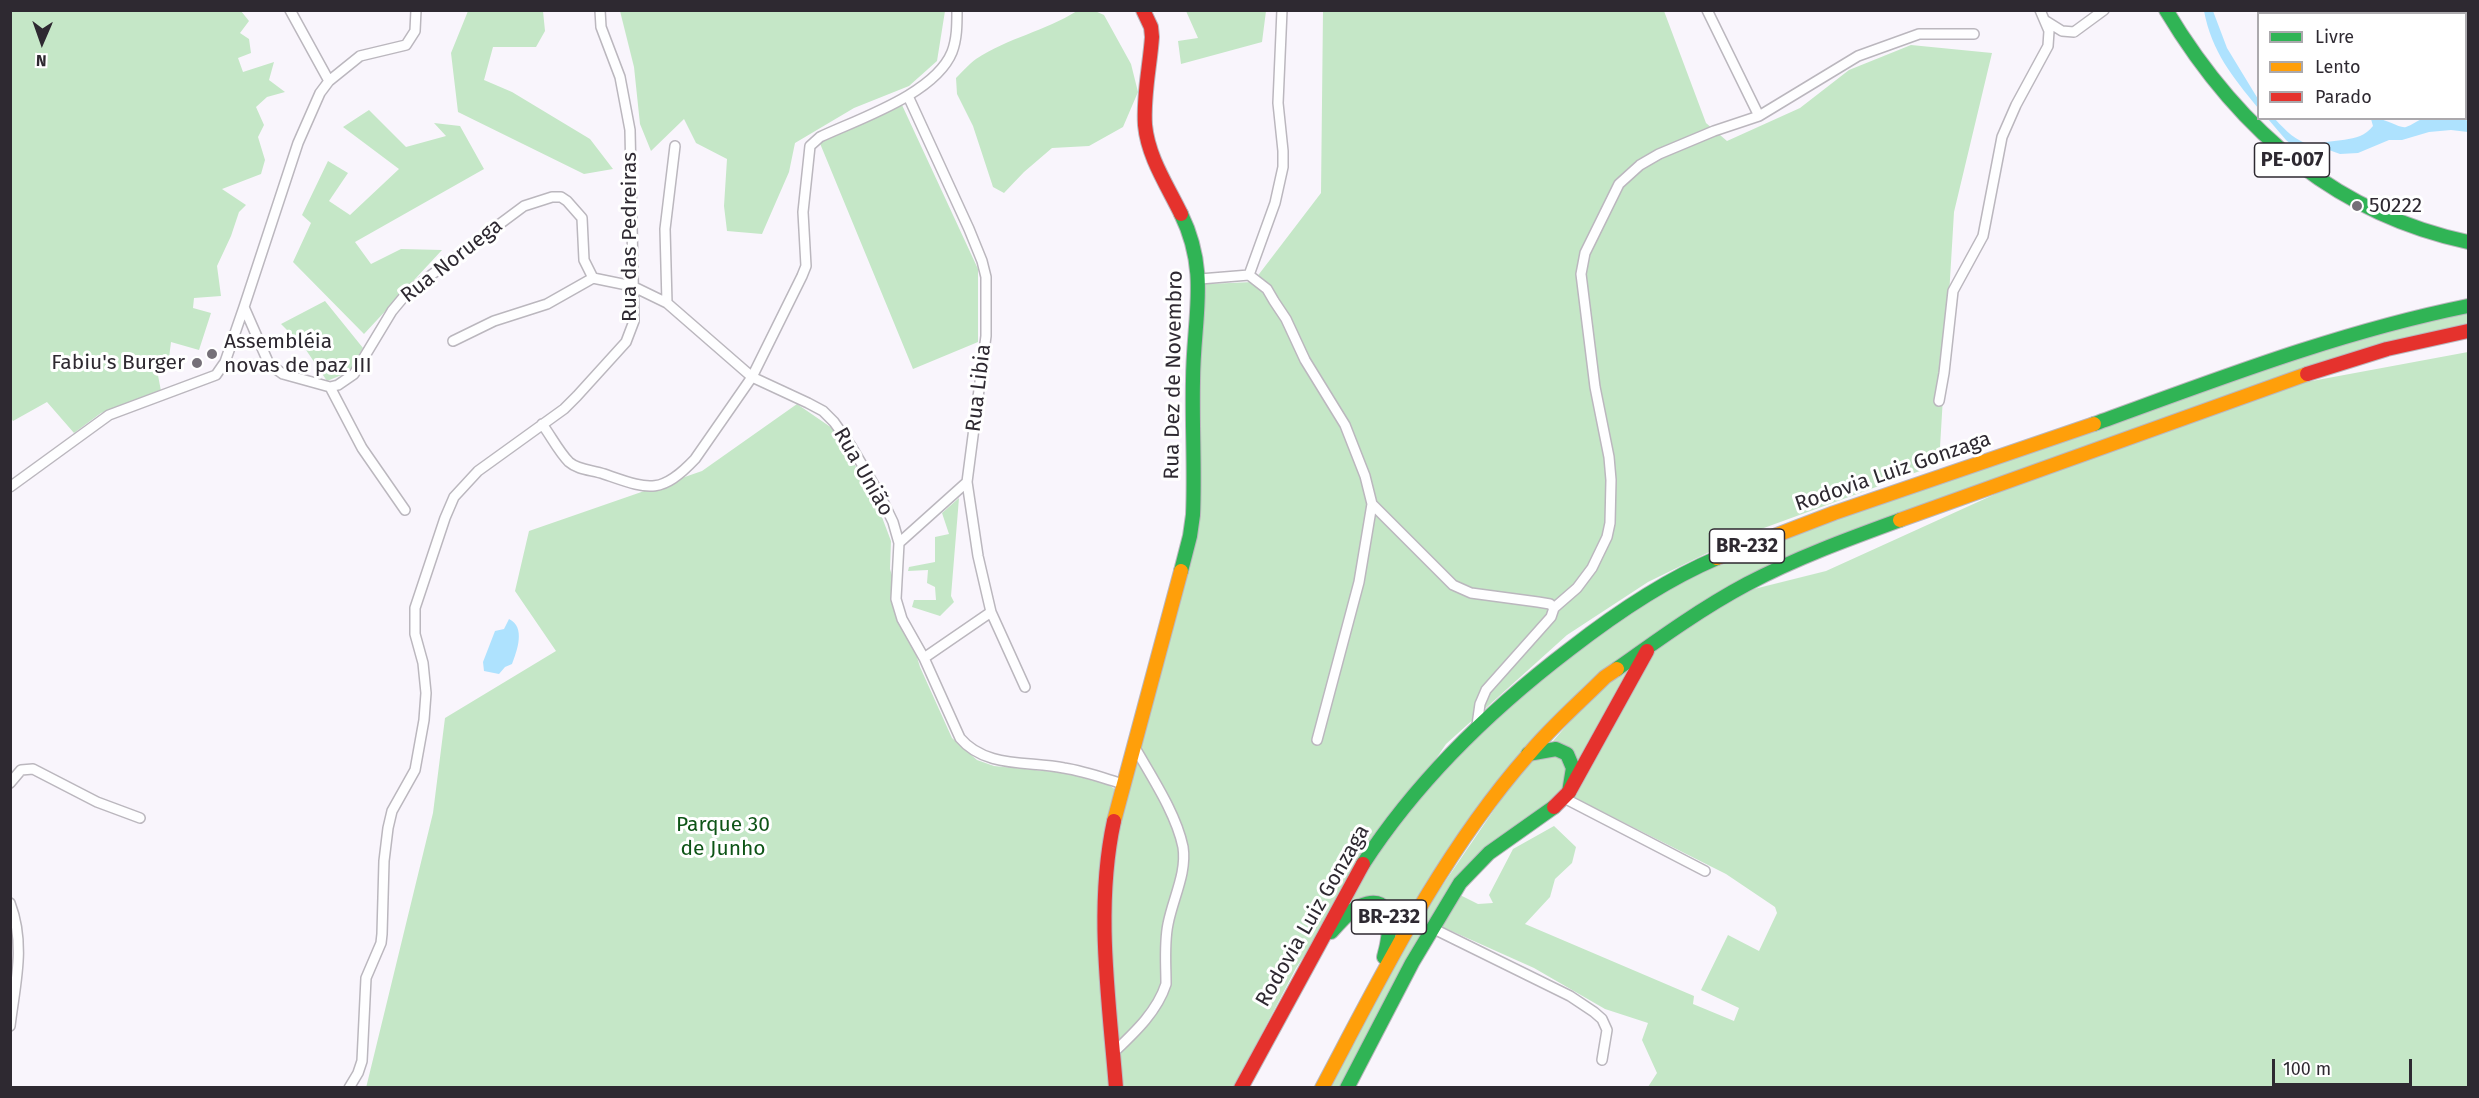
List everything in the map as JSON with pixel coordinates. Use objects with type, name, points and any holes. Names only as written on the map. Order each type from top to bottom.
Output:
[{"type":"main road","name":"Rua Dez de Novembro","points":[[1116,1088],[1106,893],[1110,842],[1155,660],[1185,556],[1192,520],[1193,363],[1200,279],[1191,236],[1182,212],[1154,160],[1147,136],[1145,120],[1152,37],[1151,27],[1143,10]]},
{"type":"main road","name":"PE-007","points":[[2166,10],[2191,51],[2218,86],[2258,131],[2293,161],[2392,220],[2469,242]]},
{"type":"main road","name":"Rodovia Luiz Gonzaga","points":[[1241,1088],[1358,873],[1391,823],[1432,771],[1507,697],[1603,623],[1667,582],[1826,514],[2032,447],[2305,348],[2377,327],[2469,306]]},
{"type":"main road","name":"BR-232","points":[[1322,1088],[1432,887],[1475,822],[1528,754],[1605,677],[1698,613],[1747,584],[1862,534],[2309,373],[2387,349],[2469,331]]},
{"type":"main road","points":[[1347,1088],[1397,988],[1432,928],[1472,870],[1567,795],[1649,647]]},
{"type":"main road","points":[[1528,754],[1556,749],[1567,754],[1573,768],[1567,795]]},
{"type":"main road","name":"BR-232","points":[[1318,945],[1359,907],[1370,903],[1378,904],[1386,910],[1390,925],[1388,944],[1365,1006]]},
{"type":"street","points":[[290,10],[329,81]]},
{"type":"street","points":[[10,487],[109,415],[208,380],[221,370],[298,143],[320,93],[329,81],[360,56],[406,45],[415,31],[416,10]]},
{"type":"street","name":"Rua das Pedreiras","points":[[349,1088],[358,1074],[362,1061],[366,978],[382,934],[384,861],[388,828],[392,811],[415,770],[422,738],[426,693],[423,663],[415,634],[415,608],[445,518],[454,497],[478,471],[577,396],[626,342],[634,321],[630,130],[620,77],[601,27],[600,10]]},
{"type":"street","points":[[542,424],[565,457],[574,465],[635,486],[648,488],[674,478],[695,459],[752,377],[806,266],[802,212],[810,146],[820,137],[908,96],[929,80],[949,58],[955,39],[957,10]]},
{"type":"street","points":[[1249,275],[1275,203],[1283,168],[1278,103],[1282,10]]},
{"type":"street","points":[[1707,10],[1759,116]]},
{"type":"street","points":[[1938,401],[1944,373],[1953,291],[1983,236],[1998,150],[2016,105],[2048,46],[2049,30],[2040,10]]},
{"type":"street","points":[[2046,21],[2062,31],[2074,32],[2080,30],[2103,10]]},
{"type":"street","points":[[1477,725],[1480,704],[1486,690],[1551,618],[1554,608],[1577,588],[1592,568],[1607,537],[1611,510],[1609,456],[1595,387],[1581,292],[1581,274],[1585,253],[1612,194],[1626,176],[1659,154],[1714,131],[1759,116],[1858,56],[1919,34],[1974,34]]},
{"type":"street","name":"Rua Libia","points":[[908,96],[969,229],[986,277],[986,336],[967,482],[978,556],[991,612],[1025,687]]},
{"type":"street","points":[[667,303],[665,229],[675,146]]},
{"type":"street","name":"Rua Noruega","points":[[330,387],[338,385],[354,374],[392,311],[407,293],[524,206],[561,196],[572,204],[582,218],[585,230],[584,260],[593,278]]},
{"type":"street","points":[[1200,279],[1249,275],[1267,289],[1280,309],[1305,360],[1345,425],[1365,476],[1372,504],[1359,582],[1317,740]]},
{"type":"street","points":[[453,341],[494,321],[557,299],[593,278]]},
{"type":"street","name":"Rua União","points":[[593,278],[632,286],[667,303],[752,377],[823,411],[834,422],[880,495],[893,522],[899,543],[896,599],[907,631],[924,658],[960,738],[978,754],[991,760],[1065,768],[1123,784]]},
{"type":"street","points":[[244,306],[268,364],[283,374],[330,387],[362,448],[405,510]]},
{"type":"street","points":[[899,543],[967,482]]},
{"type":"street","points":[[1372,504],[1453,585],[1471,593],[1550,604],[1554,608]]},
{"type":"street","points":[[924,658],[991,612]]},
{"type":"street","points":[[1113,1053],[1156,1006],[1164,991],[1168,922],[1180,883],[1183,864],[1182,845],[1174,822],[1159,788],[1134,746]]},
{"type":"street","points":[[10,783],[21,770],[33,769],[97,802],[140,818]]},
{"type":"street","points":[[1567,795],[1705,871]]},
{"type":"street","points":[[10,903],[17,924],[20,952],[10,1026]]},
{"type":"street","points":[[1432,928],[1570,996],[1594,1012],[1602,1019],[1607,1030],[1602,1060]]},
{"type":"green space","points":[[11,10],[241,11],[249,21],[240,33],[249,39],[251,53],[238,58],[243,72],[274,62],[269,80],[285,92],[267,97],[256,107],[264,125],[258,137],[265,160],[261,174],[222,189],[246,205],[239,212],[217,266],[221,296],[194,298],[193,308],[211,313],[199,350],[171,342],[169,358],[156,365],[161,391],[101,413],[74,433],[47,402],[13,421],[11,418]]},
{"type":"green space","points":[[468,11],[543,11],[545,31],[536,47],[493,47],[484,80],[512,92],[590,139],[613,169],[584,174],[458,112],[451,53]]},
{"type":"green space","points":[[620,11],[945,11],[937,61],[909,86],[854,108],[795,143],[789,172],[762,234],[727,231],[724,206],[727,159],[696,143],[684,119],[651,151],[640,124],[634,67]]},
{"type":"green space","points":[[1077,11],[1095,11],[1104,15],[1131,64],[1138,92],[1123,127],[1089,146],[1052,148],[1004,193],[993,187],[973,126],[957,94],[956,78],[973,61],[988,52]]},
{"type":"green space","points":[[1186,11],[1266,11],[1262,42],[1181,64],[1178,41],[1198,38]]},
{"type":"green space","name":"Parque 30 de Junho","points":[[1323,11],[1664,11],[1706,123],[1727,141],[1800,108],[1849,70],[1911,45],[1992,53],[1954,212],[1939,464],[1742,536],[1648,582],[1567,635],[1446,744],[1296,968],[1234,1087],[366,1088],[433,813],[445,718],[556,651],[515,591],[529,531],[702,471],[797,404],[832,428],[874,496],[891,541],[890,569],[920,667],[952,738],[977,760],[994,766],[1065,773],[1109,785],[1127,798],[1180,593],[1206,284],[1253,282],[1321,193]]},
{"type":"green space","points":[[902,105],[978,269],[978,342],[913,369],[819,141]]},
{"type":"green space","points":[[369,110],[406,147],[446,136],[434,123],[460,126],[484,169],[355,242],[371,264],[401,249],[442,250],[364,334],[293,262],[311,223],[302,215],[328,161],[348,173],[329,201],[350,215],[399,169],[343,127]]},
{"type":"green space","points":[[325,301],[363,348],[349,372],[327,381],[304,347],[281,324]]},
{"type":"green space","points":[[2468,304],[2468,331],[2406,343],[1831,544],[1749,588],[1714,610],[1750,590],[1826,571],[2057,466],[2301,383],[2468,352],[2468,1087],[1648,1087],[1657,1073],[1642,1040],[1648,1023],[1605,1009],[1534,968],[1438,925],[1456,893],[1478,904],[1493,903],[1489,895],[1513,849],[1554,826],[1576,847],[1572,863],[1555,879],[1550,897],[1525,924],[1694,996],[1693,1004],[1734,1021],[1739,1008],[1701,990],[1728,935],[1759,951],[1777,913],[1775,907],[1726,874],[1575,798],[1614,713],[1649,648],[1606,672],[1525,753],[1486,799],[1408,916],[1384,964],[1392,936],[1392,922],[1388,906],[1380,902],[1366,901],[1359,903],[1333,921],[1403,809],[1481,715],[1571,647],[1653,594],[1705,567],[1811,523],[2091,425],[2295,350],[2437,309]]},
{"type":"green space","points":[[959,498],[951,596],[954,602],[940,616],[912,607],[914,600],[936,600],[935,587],[927,583],[928,570],[908,571],[909,567],[935,562],[935,537],[949,534],[942,513]]},
{"type":"green space","points":[[1643,655],[1575,772],[1548,747],[1608,677]]},
{"type":"green space","points":[[1568,755],[1566,792],[1475,859],[1343,1087],[1327,1088],[1395,955],[1530,757]]},
{"type":"water","points":[[2204,11],[2213,11],[2227,48],[2257,97],[2257,107],[2224,63]]},
{"type":"water","points":[[2269,120],[2276,120],[2292,135],[2312,146],[2360,136],[2373,126],[2371,120],[2408,126],[2420,120],[2466,120],[2468,121],[2468,132],[2451,130],[2429,132],[2402,140],[2389,140],[2358,153],[2340,154],[2329,150],[2299,151]]},
{"type":"water","points":[[509,619],[519,633],[518,646],[512,664],[505,667],[499,674],[484,671],[483,662],[495,631],[504,629]]},
{"type":"traffic: fast","points":[[2166,10],[2193,52],[2224,92],[2256,127],[2292,159],[2331,187],[2373,210],[2419,229],[2468,242]]},
{"type":"traffic: fast","points":[[1181,214],[1195,256],[1198,296],[1193,381],[1193,515],[1181,571]]},
{"type":"traffic: fast","points":[[2094,424],[2326,343],[2468,306]]},
{"type":"traffic: fast","points":[[1617,669],[1697,614],[1747,584],[1803,557],[1900,520]]},
{"type":"traffic: fast","points":[[1363,864],[1407,803],[1457,748],[1512,696],[1604,623],[1678,577],[1717,558]]},
{"type":"traffic: fast","points":[[1528,754],[1556,749],[1567,754],[1573,768],[1569,792]]},
{"type":"traffic: fast","points":[[1347,1088],[1412,963],[1460,883],[1489,853],[1554,807]]},
{"type":"traffic: fast","points":[[1331,932],[1356,908],[1372,903],[1380,904],[1385,910],[1389,927],[1384,957]]},
{"type":"traffic: slow","points":[[1900,520],[2307,374]]},
{"type":"traffic: slow","points":[[1717,558],[1834,513],[2094,424]]},
{"type":"traffic: slow","points":[[1114,821],[1181,571]]},
{"type":"traffic: slow","points":[[1322,1088],[1415,916],[1468,833],[1497,793],[1537,745],[1605,677],[1617,669]]},
{"type":"traffic: jam","points":[[1143,10],[1151,27],[1152,37],[1145,103],[1147,137],[1159,171],[1181,214]]},
{"type":"traffic: jam","points":[[2307,374],[2387,349],[2468,331]]},
{"type":"traffic: jam","points":[[1554,807],[1569,792],[1647,651]]},
{"type":"traffic: jam","points":[[1114,821],[1108,854],[1104,921],[1107,988],[1116,1088]]},
{"type":"traffic: jam","points":[[1241,1088],[1363,864]]},
{"type":"place","name":"50222","points":[[2357,206]]},
{"type":"place","name":"Assembléia novas de paz III","points":[[212,354]]},
{"type":"place","name":"Fabiu's Burger","points":[[197,363]]}]
